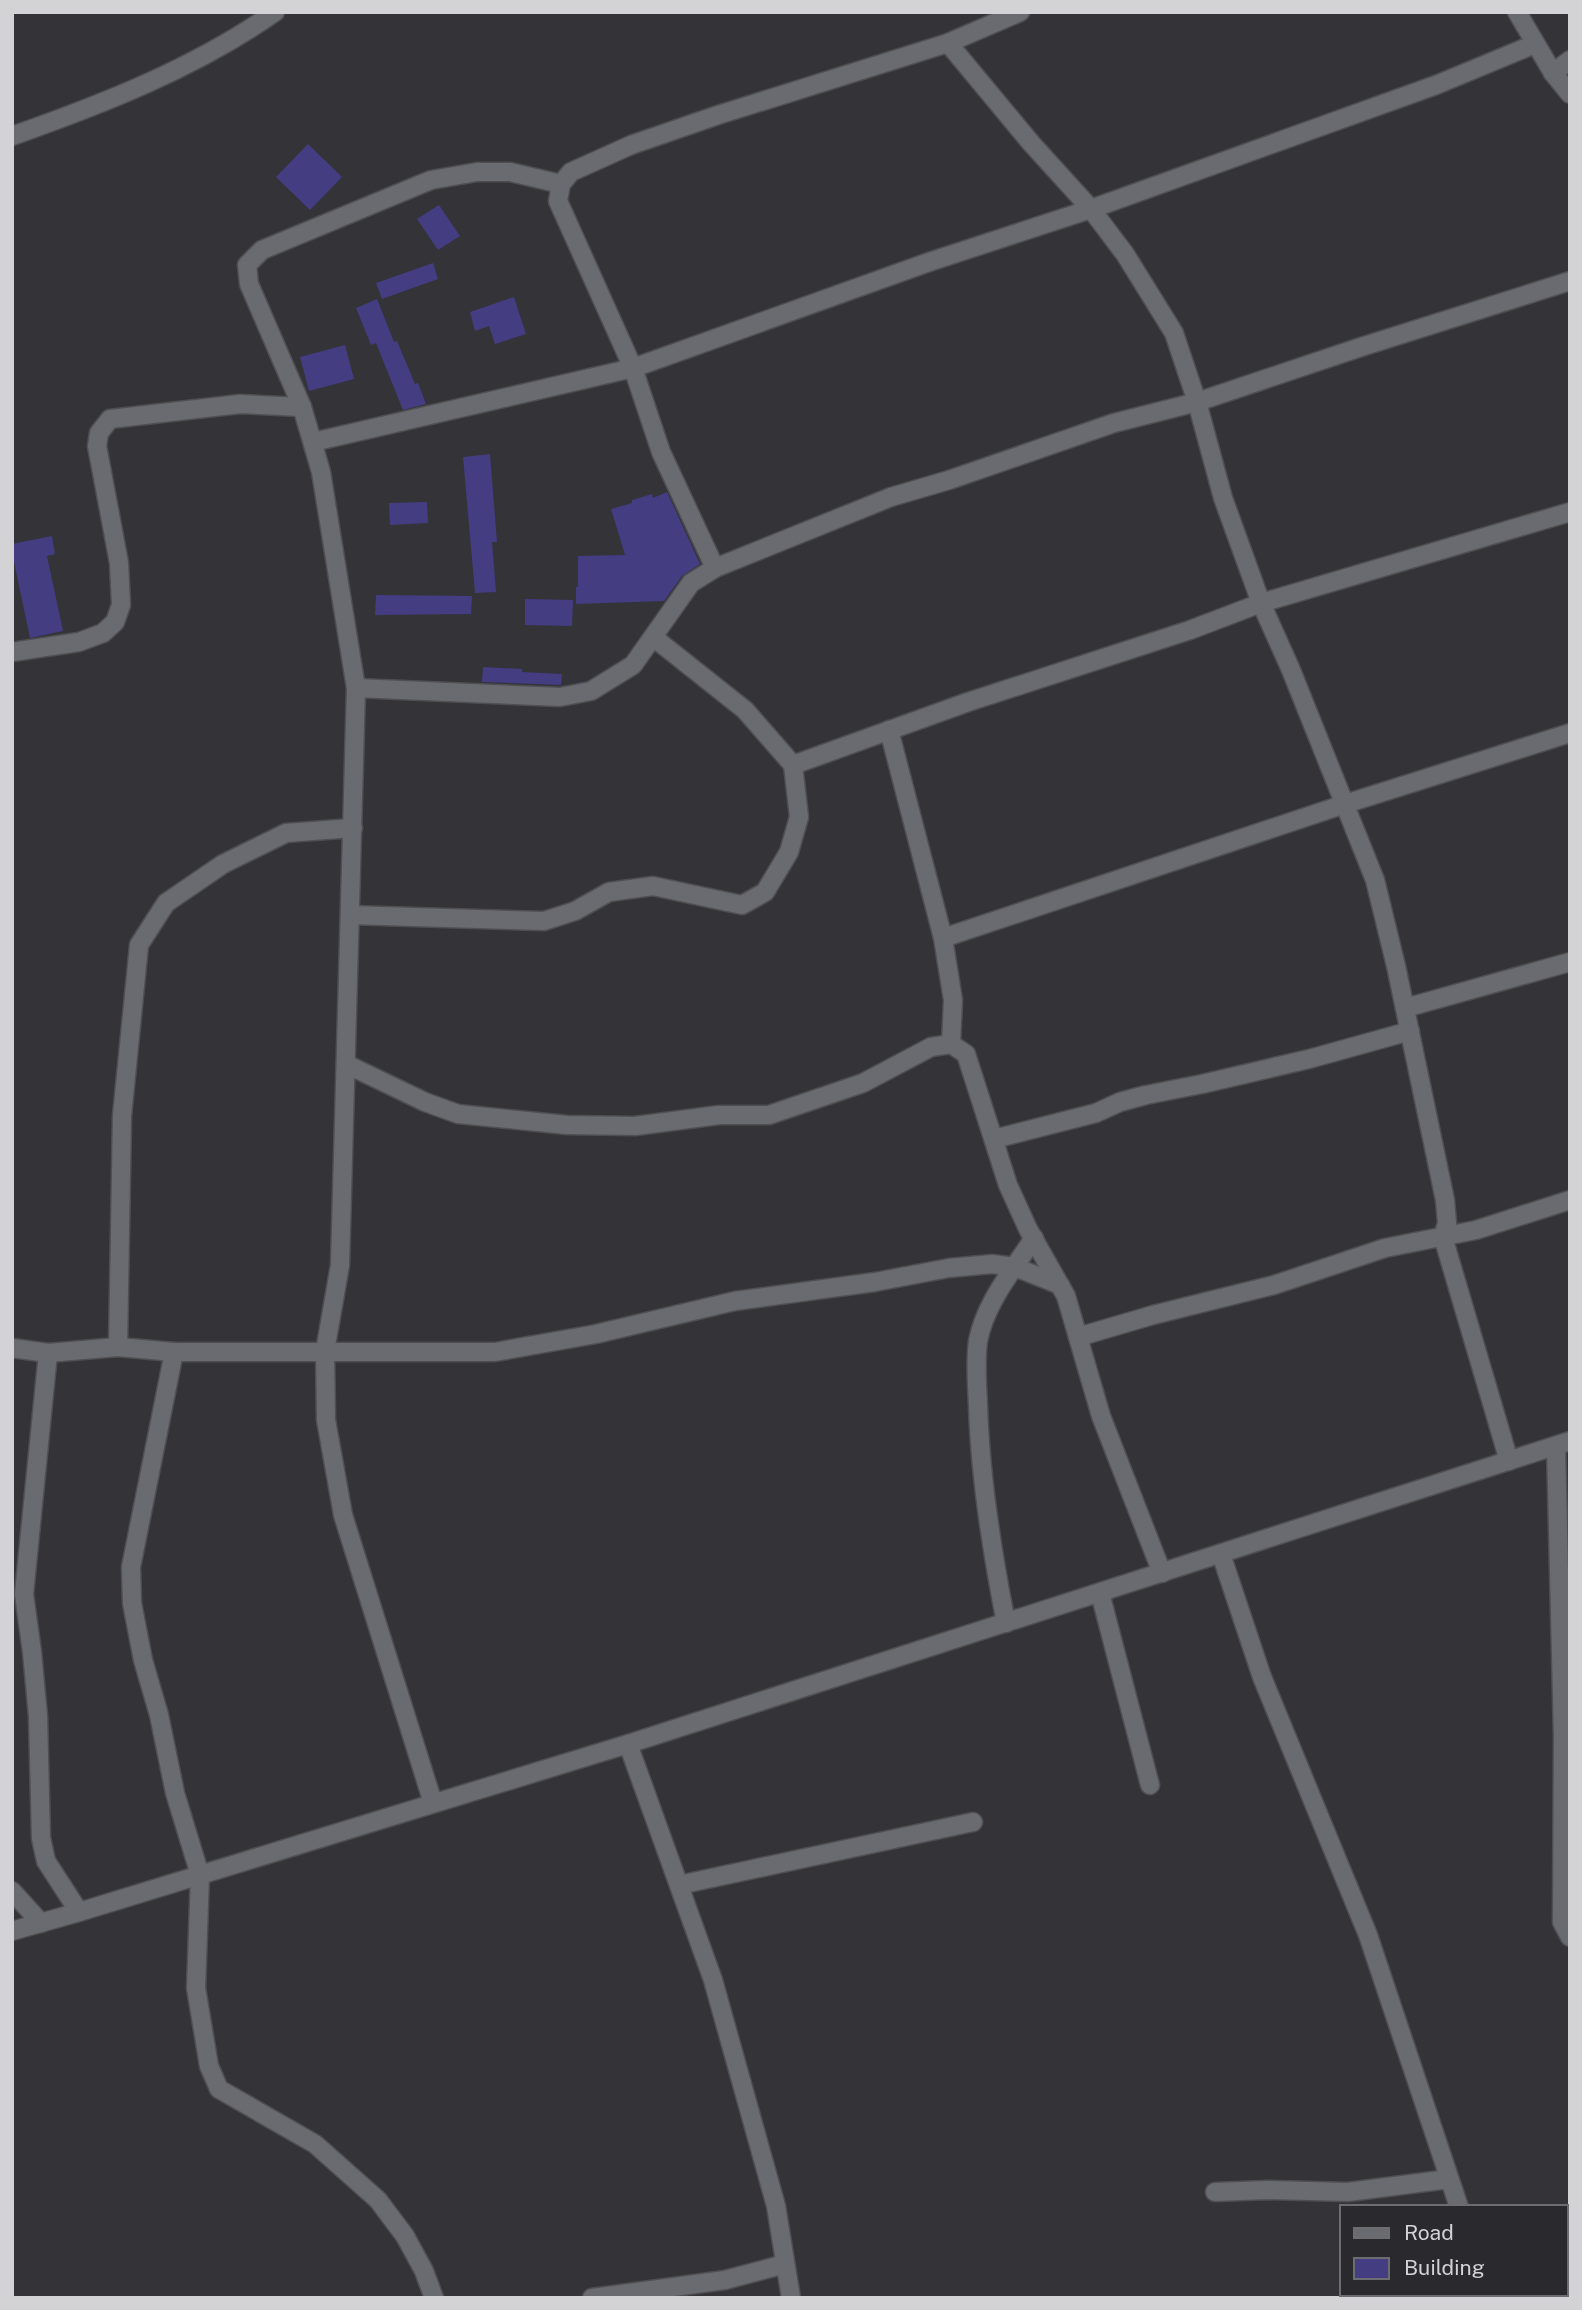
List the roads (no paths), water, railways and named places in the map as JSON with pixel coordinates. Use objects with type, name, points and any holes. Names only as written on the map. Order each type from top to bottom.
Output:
[{"type":"street","points":[[12,136],[77,113],[196,60],[245,33],[275,12]]},
{"type":"street","points":[[715,568],[661,452],[633,368],[558,201],[561,184],[572,173],[631,145],[948,43],[1020,12]]},
{"type":"street","points":[[1517,12],[1553,73],[1570,94]]},
{"type":"street","points":[[948,43],[1031,143],[1091,209],[1125,254],[1174,333],[1223,498],[1261,603],[1376,880],[1445,1200],[1447,1223],[1443,1237],[1509,1461]]},
{"type":"street","points":[[313,442],[633,368],[929,262],[1091,209],[1436,85],[1535,44]]},
{"type":"street","points":[[1553,73],[1570,60]]},
{"type":"street","points":[[433,1802],[343,1515],[326,1420],[325,1351],[340,1265],[356,688],[321,472],[302,407],[248,284],[247,265],[262,250],[431,180],[477,172],[510,172],[561,184]]},
{"type":"street","points":[[356,688],[560,697],[591,691],[633,666],[691,583],[715,568],[891,497],[949,480],[1114,423],[1196,402],[1570,281]]},
{"type":"street","points":[[12,652],[79,642],[103,633],[116,622],[121,605],[120,563],[96,446],[99,433],[110,419],[240,404],[302,407]]},
{"type":"street","points":[[793,765],[981,697],[1190,630],[1261,603],[1570,512]]},
{"type":"street","points":[[350,915],[544,921],[575,911],[609,892],[653,886],[741,905],[765,892],[789,852],[799,817],[793,765],[745,710],[653,637]]},
{"type":"street","points":[[889,730],[943,938],[953,1000],[951,1044]]},
{"type":"street","points":[[943,938],[1345,804],[1570,733]]},
{"type":"street","points":[[118,1347],[122,1116],[139,945],[166,903],[223,864],[286,833],[353,828]]},
{"type":"street","points":[[1405,1008],[1570,962]]},
{"type":"street","points":[[994,1139],[1096,1113],[1120,1101],[1282,1065],[1410,1031]]},
{"type":"street","points":[[346,1063],[425,1102],[458,1114],[567,1125],[635,1126],[719,1115],[769,1115],[863,1083],[931,1047],[951,1044],[966,1054],[1008,1185],[1066,1296],[1101,1416],[1162,1573]]},
{"type":"street","points":[[1078,1337],[1274,1285],[1385,1248],[1509,1220],[1570,1200]]},
{"type":"street","points":[[1006,1623],[995,1569],[979,1446],[976,1373],[978,1340],[993,1300],[1034,1238]]},
{"type":"street","points":[[12,1348],[48,1353],[118,1347],[174,1352],[495,1352],[596,1334],[735,1301],[875,1282],[949,1268],[992,1264],[1015,1266],[1060,1285]]},
{"type":"street","points":[[174,1352],[131,1567],[132,1603],[175,1793],[200,1875],[196,1988],[209,2066],[219,2089],[315,2144],[378,2200],[405,2236],[424,2271],[434,2298]]},
{"type":"street","points":[[48,1353],[18,1593],[33,1652],[38,1716],[41,1838],[46,1861],[79,1912]]},
{"type":"street","points":[[12,1931],[628,1744],[1563,1443],[1562,1922],[1570,1937]]},
{"type":"street","points":[[1221,1554],[1262,1677],[1368,1935],[1458,2205]]},
{"type":"street","points":[[1100,1593],[1128,1691],[1150,1785]]},
{"type":"street","points":[[628,1744],[713,1980],[776,2206],[791,2298]]},
{"type":"street","points":[[679,1885],[973,1822]]},
{"type":"street","points":[[12,1891],[41,1923]]},
{"type":"street","points":[[1215,2193],[1267,2190],[1349,2193],[1448,2179]]},
{"type":"street","points":[[592,2298],[725,2280],[785,2264]]}]
